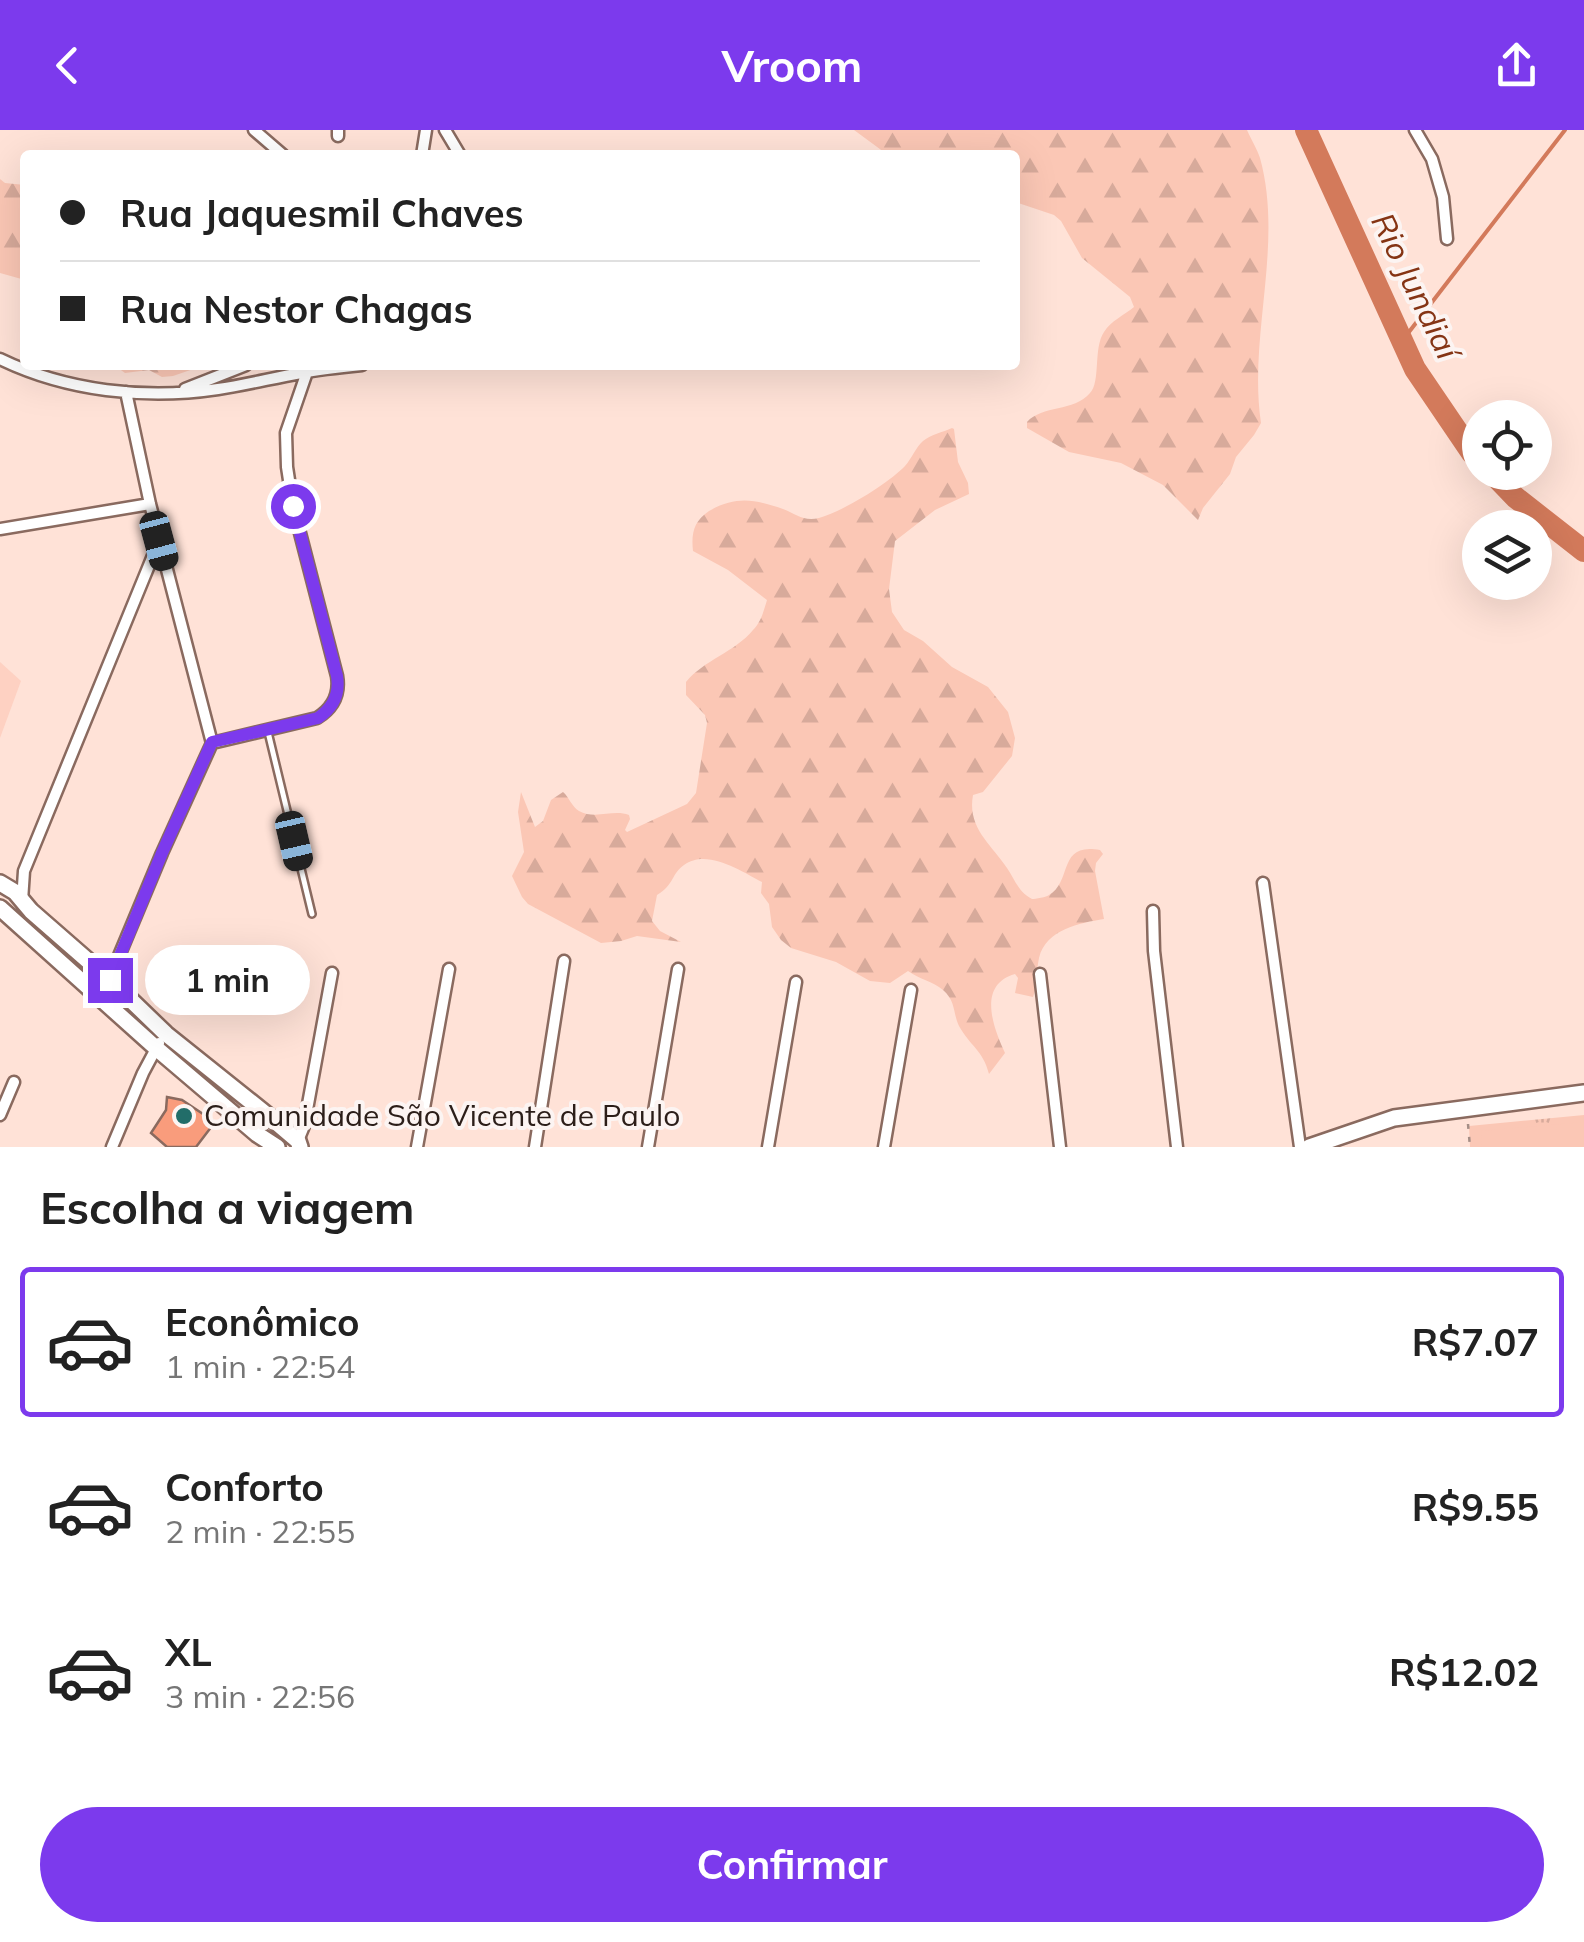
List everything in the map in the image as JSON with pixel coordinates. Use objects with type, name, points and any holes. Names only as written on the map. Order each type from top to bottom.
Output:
[{"type":"street","points":[[254,130],[277,150]]},
{"type":"street","points":[[1415,130],[1432,159],[1443,198],[1447,239]]},
{"type":"street","points":[[27,370],[64,382],[126,392],[216,390],[323,370]]},
{"type":"street","points":[[180,392],[234,370]]},
{"type":"street","points":[[212,742],[318,718],[330,709],[338,689],[287,467],[286,433],[307,372]]},
{"type":"street","points":[[101,1000],[212,742],[159,541],[126,392]]},
{"type":"street","points":[[0,529],[150,504]]},
{"type":"street","points":[[4,912],[12,916],[22,902],[24,871],[159,541]]},
{"type":"street","points":[[1,885],[24,871]]},
{"type":"street","points":[[1264,883],[1300,1147]]},
{"type":"street","points":[[1,885],[14,892],[70,948],[110,980],[161,1041],[257,1134],[277,1147]]},
{"type":"street","points":[[1152,911],[1178,1147]]},
{"type":"street","points":[[4,912],[101,1000],[298,1145],[332,972]]},
{"type":"street","points":[[535,1147],[564,961]]},
{"type":"street","points":[[417,1147],[449,969]]},
{"type":"street","points":[[648,1147],[678,969]]},
{"type":"street","points":[[1040,974],[1060,1147]]},
{"type":"street","points":[[768,1147],[796,982]]},
{"type":"street","points":[[884,1147],[911,990]]},
{"type":"street","points":[[112,1147],[161,1041]]},
{"type":"street","points":[[0,1114],[14,1082]]},
{"type":"street","points":[[1309,1147],[1394,1118],[1584,1094]]},
{"type":"lane","points":[[268,731],[312,914]]},
{"type":"path","points":[[1467,1108],[1470,1147]]},
{"type":"shaded area","points":[[0,662],[21,681],[0,738]]},
{"type":"green space","points":[[854,130],[1247,130],[1260,158],[1268,224],[1259,357],[1261,423],[1198,520],[1163,485],[1121,463],[1069,452],[1027,428],[1033,417],[1076,403],[1090,393],[1104,332],[1134,307],[1130,297],[1082,258],[1061,221],[1020,204],[1020,150],[881,150]]},
{"type":"green space","points":[[0,179],[20,184],[20,279],[0,273]]},
{"type":"green space","points":[[149,370],[190,370],[173,376],[162,377]]},
{"type":"green space","points":[[952,428],[969,494],[935,510],[895,541],[889,589],[892,612],[904,630],[952,667],[988,687],[1008,712],[1015,738],[1012,756],[983,792],[973,795],[972,807],[982,835],[1020,890],[1032,899],[1048,896],[1077,852],[1100,850],[1103,854],[1095,871],[1104,919],[1065,929],[1049,940],[1039,958],[1033,997],[1015,993],[1015,974],[996,987],[991,1008],[1005,1053],[989,1074],[959,1026],[943,990],[908,971],[890,983],[870,981],[836,962],[791,948],[772,927],[769,904],[761,893],[762,882],[734,867],[713,860],[693,860],[680,868],[657,895],[652,921],[660,931],[681,942],[637,936],[601,943],[528,904],[512,876],[524,852],[518,812],[521,792],[535,827],[543,821],[551,800],[563,792],[585,814],[629,815],[627,832],[687,804],[696,793],[707,723],[705,715],[686,695],[686,682],[746,638],[762,616],[767,600],[728,570],[693,551],[693,533],[700,519],[719,506],[745,501],[809,519],[829,515],[888,480],[905,466],[923,441]]},
{"type":"green space","points":[[1584,1115],[1584,1147],[1470,1147],[1469,1126]]},
{"type":"green space","points":[[1584,1122],[1584,1147],[1482,1147],[1481,1131]]},
{"type":"building","name":"Comunidade São Vicente de Paulo","points":[[167,1097],[182,1100],[215,1122],[196,1147],[167,1147],[151,1133],[166,1110]]},
{"type":"waterway","name":"Rio Jundiaí","points":[[1306,130],[1415,369],[1462,438]]},
{"type":"waterway","points":[[1402,341],[1565,130]]},
{"type":"waterway","name":"Rio Jundiaí","points":[[1508,490],[1584,551]]},
{"type":"place","name":"Comunidade São Vicente de Paulo","points":[[184,1116]]},
{"type":"route","points":[[110,980],[212,742],[318,718],[330,709],[337,696],[337,676],[293,506]]}]
